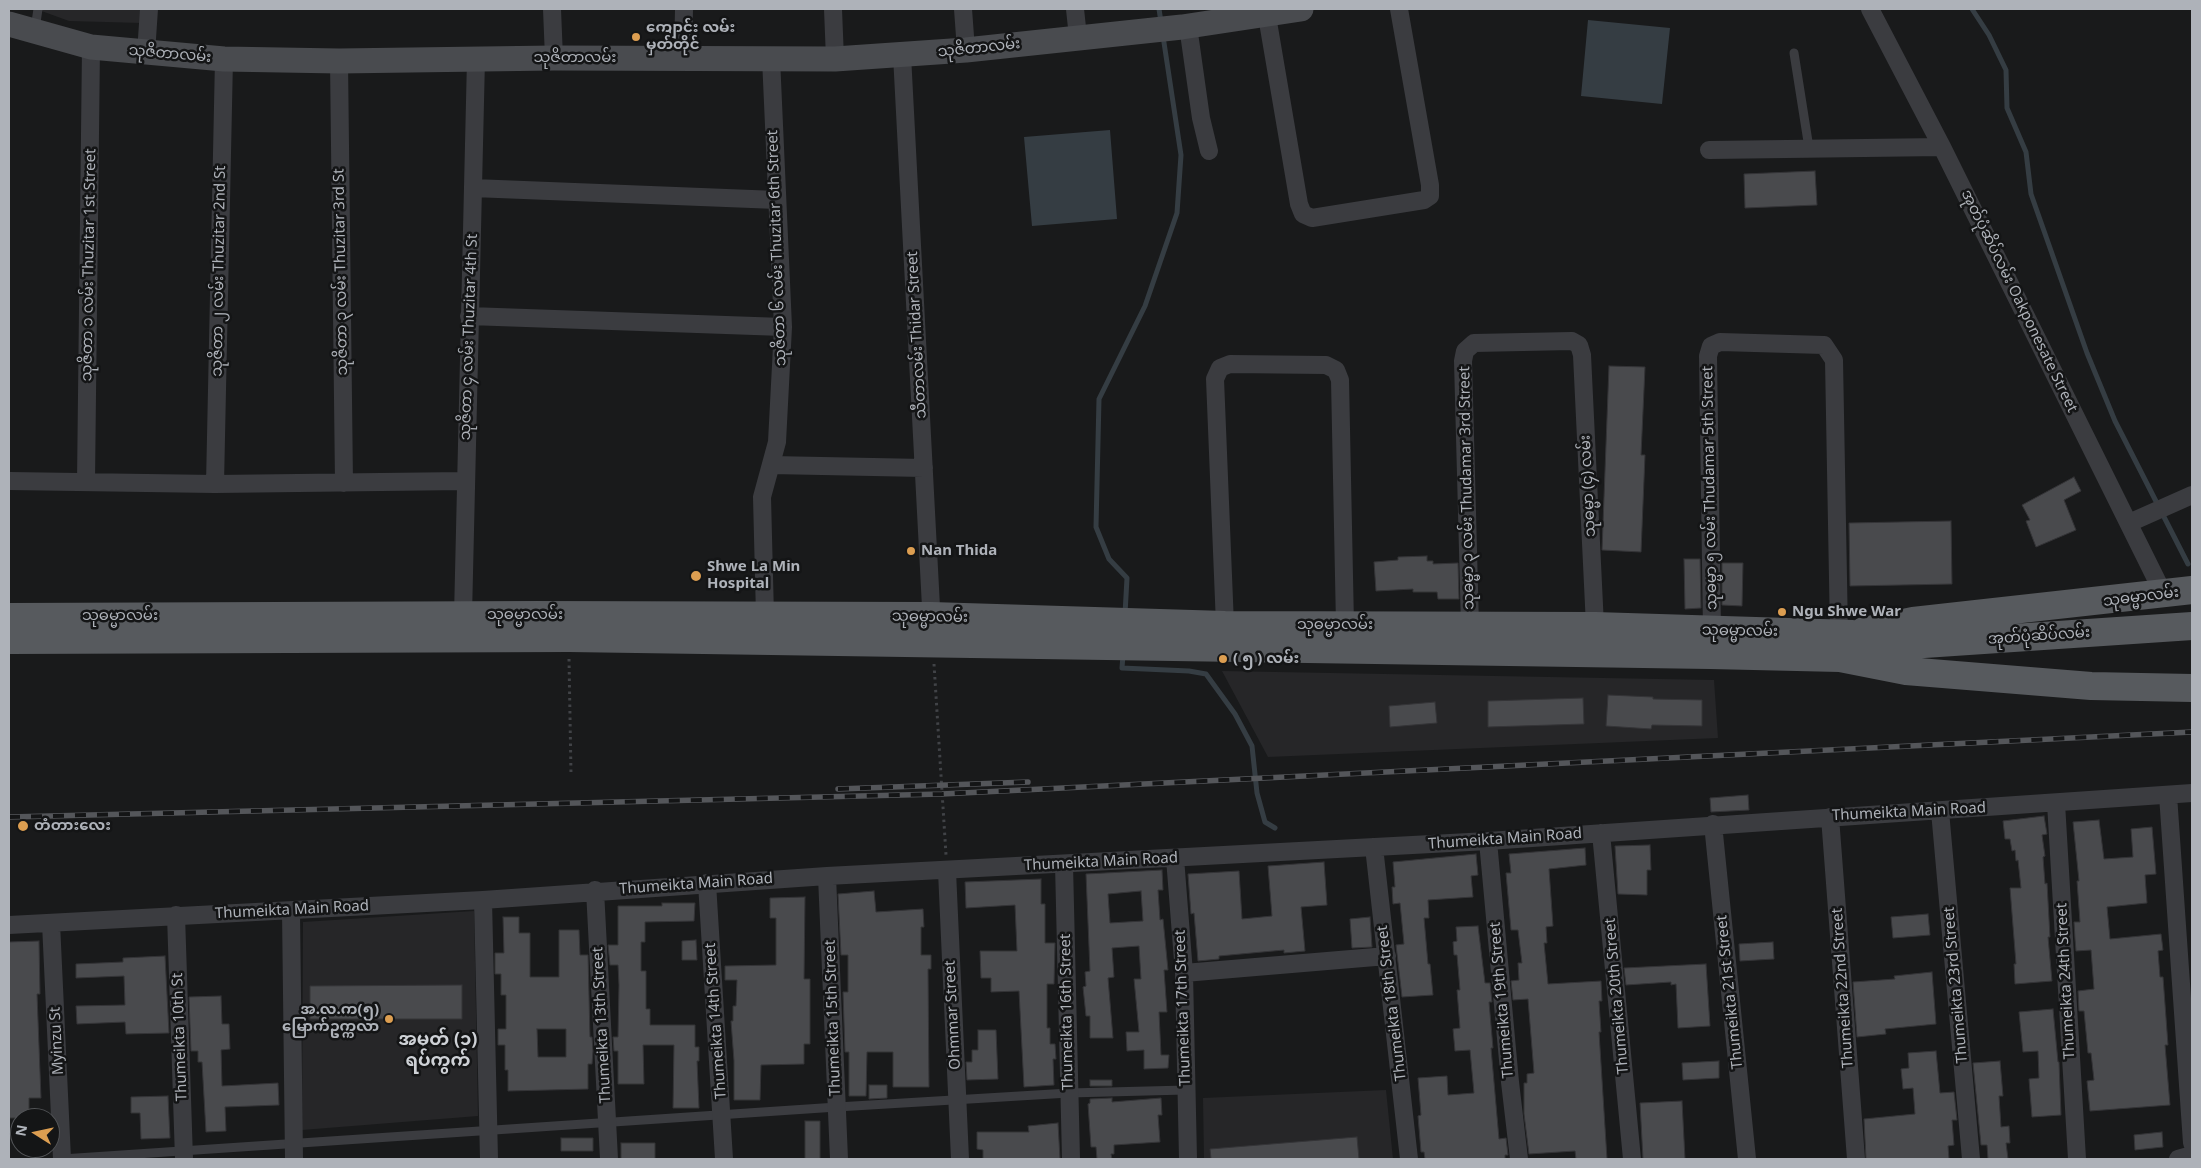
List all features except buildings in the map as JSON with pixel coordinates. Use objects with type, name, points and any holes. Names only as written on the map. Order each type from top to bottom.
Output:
[{"type":"main road","points":[[1185,27],[1266,16],[1301,9]]},
{"type":"main road","name":"သုဇိတာလမ်း","points":[[9,24],[36,20],[91,47],[224,58],[339,61],[476,58],[835,59],[966,50],[1185,27]]},
{"type":"main road","name":"သုဓမ္မာလမ်း","points":[[1844,642],[1913,622],[2192,590]]},
{"type":"main road","name":"သုဓမ္မာလမ်း","points":[[9,616],[463,616],[669,627],[1898,642]]},
{"type":"main road","name":"သုဓမ္မာလမ်း","points":[[9,640],[569,638],[765,616],[932,629],[1225,625],[1595,626],[1712,630],[1844,642],[1906,671],[2091,686],[2192,688]]},
{"type":"main road","name":"အုတ်ပုံဆိပ်လမ်း","points":[[1898,642],[2192,626]]},
{"type":"street","points":[[146,53],[149,9]]},
{"type":"street","points":[[552,9],[554,58]]},
{"type":"street","points":[[683,59],[684,9]]},
{"type":"street","points":[[833,9],[835,59]]},
{"type":"street","points":[[963,9],[966,50]]},
{"type":"street","points":[[1075,9],[1078,37]]},
{"type":"street","points":[[1266,16],[1303,214],[1312,218],[1424,200],[1430,196],[1430,185],[1399,9]]},
{"type":"street","name":"အုတ်ပုံဆိပ်လမ်း Oakponesate Street","points":[[1870,9],[1942,147],[2164,594]]},
{"type":"street","points":[[1185,27],[1201,118],[1209,151]]},
{"type":"street","name":"သုဇိတာ ၁ လမ်း Thuzitar 1st Street","points":[[86,482],[91,47]]},
{"type":"street","name":"သီတာလမ်း Thidar Street","points":[[902,54],[932,629]]},
{"type":"street","name":"သုဇိတာ ၂ လမ်း Thuzitar 2nd St","points":[[215,484],[224,58]]},
{"type":"street","name":"သုဇိတာ ၄ လမ်း Thuzitar 4th St","points":[[463,616],[464,481],[476,58]]},
{"type":"street","name":"သုဇိတာ ၆ လမ်း Thuzitar 6th Street","points":[[765,616],[762,497],[779,425],[783,327],[771,58]]},
{"type":"street","name":"သုဇိတာ ၃ လမ်း Thuzitar 3rd St","points":[[339,61],[344,482]]},
{"type":"street","points":[[1709,150],[1942,147]]},
{"type":"street","points":[[473,188],[777,200]]},
{"type":"street","points":[[470,316],[783,327]]},
{"type":"street","name":"သုဓမ္မာ ၃ လမ်း Thudamar 3rd Street","points":[[1470,626],[1463,361],[1465,351],[1474,343],[1572,341],[1580,345]]},
{"type":"street","name":"သုဓမ္မာ ၅ လမ်း Thudamar 5th Street","points":[[1712,630],[1708,356],[1711,346],[1720,342],[1824,345],[1834,360],[1844,642]]},
{"type":"street","name":"သုဓမ္မာ (၄) လမ်း","points":[[1580,345],[1595,626]]},
{"type":"street","points":[[1225,625],[1215,379],[1220,368],[1230,364],[1326,365],[1336,370],[1340,380],[1345,625]]},
{"type":"street","points":[[771,465],[924,468]]},
{"type":"street","points":[[9,481],[215,484],[464,481]]},
{"type":"street","points":[[2129,523],[2192,495]]},
{"type":"street","name":"Thumeikta Main Road","points":[[9,925],[483,900],[595,890],[827,876],[1374,847],[1713,824],[2056,804],[2192,793]]},
{"type":"street","points":[[2168,795],[2192,1143]]},
{"type":"street","name":"Thumeikta 24th Street","points":[[2056,804],[2077,1159]]},
{"type":"street","name":"Thumeikta 23rd Street","points":[[1940,810],[1971,1159]]},
{"type":"street","name":"Thumeikta 22nd Street","points":[[1830,817],[1856,1159]]},
{"type":"street","name":"Thumeikta 21st Street","points":[[1713,824],[1747,1159]]},
{"type":"street","name":"Thumeikta 20th Street","points":[[1601,833],[1632,1159]]},
{"type":"street","name":"Thumeikta 19th Street","points":[[1488,840],[1510,1082],[1519,1159]]},
{"type":"street","name":"Thumeikta 18th Street","points":[[1374,847],[1410,1159]]},
{"type":"street","name":"Thumeikta 17th Street","points":[[1175,858],[1184,973],[1188,1159]]},
{"type":"street","name":"Thumeikta 16th Street","points":[[1064,864],[1071,1159]]},
{"type":"street","name":"Ohmmar Street","points":[[947,871],[960,1159]]},
{"type":"street","name":"Thumeikta 15th Street","points":[[827,876],[839,1159]]},
{"type":"street","name":"Thumeikta 14th Street","points":[[707,883],[724,1159]]},
{"type":"street","name":"Thumeikta 13th Street","points":[[595,890],[609,1159]]},
{"type":"street","points":[[483,900],[489,1159]]},
{"type":"street","points":[[291,911],[294,1151]]},
{"type":"street","name":"Thumeikta 10th St","points":[[176,915],[184,1155]]},
{"type":"street","name":"Myinzu St","points":[[51,923],[62,1159]]},
{"type":"street","points":[[1184,973],[1387,956]]},
{"type":"street","points":[[2178,1159],[2192,1155]]},
{"type":"lane","points":[[1794,53],[1809,148]]},
{"type":"lane","points":[[62,1159],[294,1151],[488,1130],[1069,1093],[1186,1090]]},
{"type":"path","points":[[932,629],[947,871]]},
{"type":"path","points":[[569,638],[571,774]]},
{"type":"shaded area","points":[[36,9],[141,9],[142,23],[69,21]]},
{"type":"shaded area","points":[[1588,20],[1670,28],[1662,104],[1581,96]]},
{"type":"shaded area","points":[[1110,130],[1117,219],[1032,226],[1024,137]]},
{"type":"shaded area","points":[[1222,671],[1714,680],[1718,738],[1268,757]]},
{"type":"shaded area","name":"အ.လ.က(၅) မြောက်ဥက္ကလာ","points":[[474,911],[478,1116],[302,1130],[303,922]]},
{"type":"shaded area","points":[[1386,1090],[1393,1159],[1204,1159],[1203,1098]]},
{"type":"waterway","points":[[1159,9],[1161,22]]},
{"type":"waterway","points":[[1972,9],[1989,35],[2006,70],[2007,108],[2026,152],[2031,194],[2087,353],[2115,421],[2188,564]]},
{"type":"waterway","points":[[1125,614],[1127,578],[1109,559],[1096,527],[1099,399],[1145,306],[1177,213],[1181,155],[1163,36]]},
{"type":"waterway","points":[[1123,655],[1122,668],[1189,671],[1206,674],[1235,714],[1252,746],[1257,793],[1265,822],[1275,828]]},
{"type":"railway","points":[[9,817],[942,794],[2192,732]]},
{"type":"railway","points":[[838,789],[1028,782]]},
{"type":"place","name":"ကျောင်း လမ်း မှတ်တိုင်","points":[[636,37]]},
{"type":"place","name":"Nan Thida","points":[[911,551]]},
{"type":"place","name":"Shwe La Min Hospital","points":[[696,576]]},
{"type":"place","name":"Ngu Shwe War","points":[[1782,612]]},
{"type":"place","name":"( ၅ ) လမ်း","points":[[1223,659]]},
{"type":"place","name":"တံတားလေး","points":[[23,826]]},
{"type":"place","name":"အ.လ.က(၅) မြောက်ဥက္ကလာ","points":[[389,1019]]},
{"type":"district","name":"အမှတ် (၁) ရပ်ကွက်","points":[[438,1050]]}]
